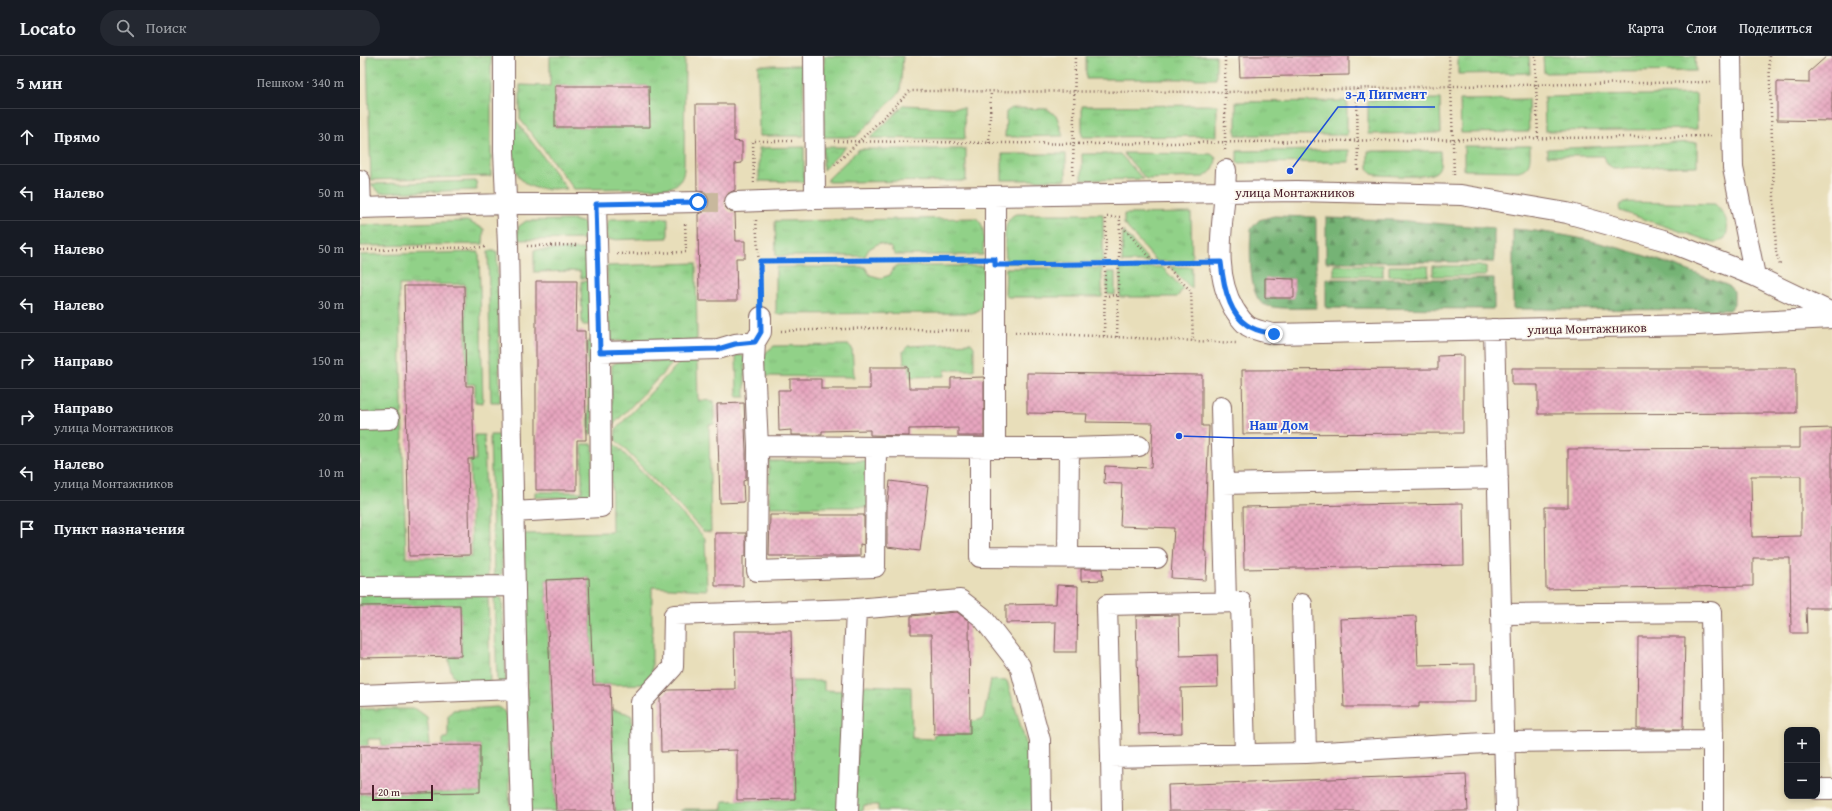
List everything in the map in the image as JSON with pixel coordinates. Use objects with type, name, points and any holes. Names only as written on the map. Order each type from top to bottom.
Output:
[{"type":"street","points":[[504,56],[505,204],[508,246],[514,586],[521,811]]},
{"type":"street","points":[[814,56],[813,141],[815,192]]},
{"type":"street","points":[[1731,56],[1734,135],[1733,168],[1755,276]]},
{"type":"street","points":[[735,202],[755,209],[815,192],[995,197],[1225,192],[1226,170]]},
{"type":"street","points":[[360,180],[360,208],[505,204],[691,202]]},
{"type":"street","name":"улица Монтажников","points":[[1832,313],[1755,276],[1667,241],[1567,213],[1454,195],[1358,192],[1225,192],[1221,262],[1224,286],[1239,317],[1246,325],[1264,332],[1274,334],[1697,325],[1832,318]]},
{"type":"street","points":[[995,197],[995,262],[987,448],[980,557],[1157,558]]},
{"type":"street","points":[[513,512],[601,507],[600,352],[596,204]]},
{"type":"street","points":[[761,317],[761,332],[755,342],[758,446],[757,571],[875,567],[876,447]]},
{"type":"street","points":[[1494,329],[1503,742],[1506,811]]},
{"type":"street","points":[[600,352],[718,349],[735,344],[755,342]]},
{"type":"street","points":[[1221,407],[1226,602]]},
{"type":"street","points":[[360,420],[389,419]]},
{"type":"street","points":[[758,446],[987,448],[1139,446]]},
{"type":"street","points":[[1068,558],[1069,448]]},
{"type":"street","points":[[1223,484],[1498,478]]},
{"type":"street","points":[[360,587],[514,586]]},
{"type":"street","points":[[642,811],[641,702],[673,667],[674,614],[856,609],[960,600],[982,617],[1020,666],[1040,740],[1041,811]]},
{"type":"street","points":[[1112,811],[1107,605],[1241,602],[1245,754]]},
{"type":"street","points":[[1302,604],[1306,753]]},
{"type":"street","points":[[848,811],[856,609]]},
{"type":"street","points":[[1501,614],[1711,612],[1713,811]]},
{"type":"street","points":[[360,695],[517,689]]},
{"type":"street","points":[[1111,757],[1306,753],[1503,742],[1712,740]]},
{"type":"street","points":[[1820,789],[1832,789]]},
{"type":"path","points":[[1074,56],[1074,195]]},
{"type":"path","points":[[1225,56],[1226,170]]},
{"type":"path","points":[[1449,56],[1454,195]]},
{"type":"path","points":[[1535,56],[1538,138]]},
{"type":"path","points":[[1769,56],[1776,253],[1783,268]]},
{"type":"path","points":[[815,192],[858,142],[910,91],[1226,92],[1731,81]]},
{"type":"path","points":[[1357,89],[1358,192]]},
{"type":"path","points":[[989,143],[991,91]]},
{"type":"path","points":[[761,317],[760,261],[755,209],[753,141],[1073,144],[1734,135]]},
{"type":"path","points":[[360,250],[508,246],[686,252],[691,202]]},
{"type":"path","points":[[1104,336],[1106,217],[1120,217],[1117,337]]},
{"type":"path","points":[[1120,224],[1156,264]]},
{"type":"path","points":[[760,261],[1105,264],[1221,262]]},
{"type":"path","points":[[1163,264],[1192,291],[1193,341]]},
{"type":"path","points":[[1105,296],[1118,295]]},
{"type":"green space","points":[[367,56],[491,56],[491,176],[371,180]]},
{"type":"green space","points":[[550,56],[685,56],[684,169],[683,176],[680,181],[669,188],[574,189],[520,119],[520,85],[550,86]],"holes":[[[555,86],[649,86],[649,127],[555,127]]]},
{"type":"green space","points":[[824,56],[903,56],[900,92],[856,137],[824,137]]},
{"type":"green space","points":[[1086,56],[1216,56],[1216,79],[1086,79]]},
{"type":"green space","points":[[1458,56],[1529,56],[1530,73],[1458,74]]},
{"type":"green space","points":[[1543,56],[1695,56],[1696,71],[1544,73]]},
{"type":"green space","points":[[758,65],[803,65],[804,136],[759,136]]},
{"type":"green space","points":[[1696,94],[1697,129],[1545,131],[1544,97]]},
{"type":"green space","points":[[1440,99],[1441,133],[1368,134],[1368,100]]},
{"type":"green space","points":[[1528,99],[1529,132],[1461,133],[1460,100]]},
{"type":"green space","points":[[1347,101],[1347,135],[1236,135],[1236,102]]},
{"type":"green space","points":[[904,105],[964,108],[965,139],[870,138]]},
{"type":"green space","points":[[1217,105],[1217,136],[1082,137],[1082,106]]},
{"type":"green space","points":[[1012,108],[1048,109],[1057,117],[1063,136],[1005,137],[1006,112]]},
{"type":"green space","points":[[513,119],[515,119],[567,189],[536,188],[526,184],[520,178],[513,160]]},
{"type":"green space","points":[[1697,142],[1697,166],[1613,168],[1607,164],[1604,156],[1547,156],[1547,149]]},
{"type":"green space","points":[[1464,146],[1530,146],[1529,162],[1526,168],[1518,171],[1464,170]]},
{"type":"green space","points":[[804,147],[804,182],[759,181],[759,148]]},
{"type":"green space","points":[[823,147],[846,147],[823,170]]},
{"type":"green space","points":[[859,149],[966,149],[966,181],[828,182],[828,179]]},
{"type":"green space","points":[[1349,150],[1349,162],[1237,163],[1237,151]]},
{"type":"green space","points":[[1368,151],[1440,151],[1440,165],[1438,170],[1427,175],[1377,175],[1372,174],[1368,168]]},
{"type":"green space","points":[[1123,153],[1211,154],[1216,158],[1216,161],[1213,169],[1204,177],[1146,179]]},
{"type":"green space","points":[[1002,154],[1066,154],[1066,180],[1002,180]]},
{"type":"green space","points":[[1082,154],[1120,154],[1143,179],[1082,180]]},
{"type":"green space","points":[[476,181],[477,190],[380,193],[371,184]]},
{"type":"green space","points":[[1624,202],[1715,204],[1724,215],[1727,224],[1727,233],[1725,238],[1717,242],[1712,242],[1620,211],[1619,206]]},
{"type":"green space","points":[[1191,213],[1192,261],[1157,262],[1124,224],[1124,214]]},
{"type":"green space","points":[[1016,214],[1103,214],[1103,262],[1006,263],[1006,228],[1011,217]]},
{"type":"green space","points":[[1274,216],[1316,217],[1316,308],[1274,307],[1263,304],[1258,299],[1252,281],[1250,246],[1251,229],[1259,220]],"holes":[[[1265,279],[1294,279],[1294,298],[1265,298]]]},
{"type":"green space","points":[[668,218],[668,238],[607,240],[607,223],[610,219]]},
{"type":"green space","points":[[976,218],[982,225],[983,230],[983,255],[895,255],[890,247],[879,243],[869,249],[865,256],[776,256],[775,221]]},
{"type":"green space","points":[[1326,218],[1394,220],[1494,228],[1494,262],[1326,262]]},
{"type":"green space","points":[[573,220],[585,223],[589,239],[516,240],[518,227],[526,221]]},
{"type":"green space","points":[[467,221],[484,229],[483,244],[360,246],[360,225]]},
{"type":"green space","points":[[1513,229],[1569,236],[1650,257],[1729,286],[1734,291],[1734,304],[1729,310],[1513,309]]},
{"type":"green space","points":[[1123,231],[1150,262],[1122,262]]},
{"type":"green space","points":[[589,249],[590,278],[581,278],[580,271],[534,272],[534,250]]},
{"type":"green space","points":[[488,251],[497,251],[500,402],[491,402]]},
{"type":"green space","points":[[479,252],[483,403],[475,402],[475,384],[467,384],[465,284],[399,285],[406,558],[472,557],[470,460],[476,460],[475,435],[484,435],[488,577],[360,579],[360,255]]},
{"type":"green space","points":[[696,263],[697,340],[611,341],[609,337],[607,266]]},
{"type":"green space","points":[[1334,265],[1383,265],[1383,276],[1334,276]]},
{"type":"green space","points":[[895,266],[983,266],[984,300],[982,306],[973,313],[776,314],[776,267],[865,267],[870,275],[881,278],[890,275]]},
{"type":"green space","points":[[1389,266],[1428,266],[1429,276],[1389,276]]},
{"type":"green space","points":[[1433,266],[1486,266],[1486,276],[1433,276]]},
{"type":"green space","points":[[1162,267],[1183,289],[1177,297],[1120,297],[1120,268]]},
{"type":"green space","points":[[1170,267],[1192,267],[1192,289]]},
{"type":"green space","points":[[1006,268],[1102,268],[1102,297],[1008,297],[1005,294]]},
{"type":"green space","points":[[1107,272],[1115,272],[1115,295],[1107,294]]},
{"type":"green space","points":[[1326,279],[1494,279],[1494,309],[1326,308]]},
{"type":"green space","points":[[581,281],[590,281],[590,325],[582,325]]},
{"type":"green space","points":[[587,341],[591,341],[593,434],[589,434]]},
{"type":"green space","points":[[971,343],[974,347],[974,370],[945,370],[945,376],[910,377],[909,363],[904,363],[903,351],[908,346]]},
{"type":"green space","points":[[849,345],[852,348],[854,377],[763,376],[765,353],[774,346]]},
{"type":"green space","points":[[736,355],[741,355],[745,358],[745,397],[737,397]]},
{"type":"green space","points":[[675,361],[611,427],[612,365],[617,362]]},
{"type":"green space","points":[[681,361],[697,361],[698,400],[714,401],[714,424],[709,425],[711,532],[703,531],[615,439],[616,429]]},
{"type":"green space","points":[[490,435],[501,435],[502,574],[498,576],[494,576]]},
{"type":"green space","points":[[611,440],[705,538],[707,590],[652,587],[652,684],[593,685],[589,578],[546,580],[556,811],[530,811],[524,534],[612,532]]},
{"type":"green space","points":[[582,444],[593,444],[593,489],[588,496],[581,498],[535,497],[535,492],[582,492]]},
{"type":"green space","points":[[769,461],[868,461],[868,507],[769,507]]},
{"type":"green space","points":[[488,594],[490,684],[467,684],[456,679],[452,674],[449,657],[461,656],[460,605],[360,606],[360,595]]},
{"type":"green space","points":[[494,594],[502,599],[506,682],[497,684]]},
{"type":"green space","points":[[991,680],[1007,681],[1027,747],[1033,750],[1038,811],[878,811],[878,805],[864,805],[863,811],[854,811],[861,689],[866,685],[911,687],[912,738],[933,739],[934,734],[970,734],[970,722],[983,719]]},
{"type":"green space","points":[[792,681],[824,681],[824,690],[846,691],[843,811],[680,811],[684,809],[723,809],[723,801],[795,799]]},
{"type":"green space","points":[[497,707],[503,710],[506,715],[510,811],[360,811],[360,794],[480,792],[480,745],[443,745],[443,738],[448,738],[448,716],[453,710]]},
{"type":"green space","points":[[360,709],[416,709],[427,717],[430,745],[382,746],[381,739],[368,739],[368,746],[360,746]]},
{"type":"green space","points":[[611,709],[632,716],[634,811],[615,811]]},
{"type":"building","points":[[1239,56],[1349,56],[1349,75],[1240,77]]},
{"type":"building","points":[[1827,56],[1832,56],[1832,121],[1777,120],[1777,82],[1809,83],[1809,72]]},
{"type":"building","points":[[555,86],[649,86],[650,127],[555,127]]},
{"type":"building","points":[[696,104],[734,104],[734,141],[742,142],[742,163],[735,164],[735,190],[729,193],[724,202],[726,208],[730,212],[735,213],[736,241],[745,241],[745,258],[736,258],[737,301],[699,301],[698,214],[704,212],[708,208],[709,201],[704,192],[697,191]]},
{"type":"building","points":[[1265,278],[1294,279],[1294,298],[1265,298]]},
{"type":"building","points":[[536,281],[577,281],[576,331],[585,331],[586,440],[577,440],[577,490],[536,490]]},
{"type":"building","points":[[404,286],[464,286],[466,386],[473,386],[474,459],[468,459],[470,555],[409,556]]},
{"type":"building","points":[[1463,355],[1463,433],[1243,434],[1242,370],[1438,369],[1438,356]]},
{"type":"building","points":[[870,367],[908,367],[909,388],[951,388],[951,378],[984,377],[984,436],[958,436],[958,428],[909,429],[909,436],[870,435],[870,430],[822,431],[822,435],[791,435],[791,430],[779,431],[778,390],[790,390],[790,379],[821,379],[821,389],[870,389]]},
{"type":"building","points":[[1512,368],[1796,368],[1796,413],[1538,414],[1538,385],[1512,385]]},
{"type":"building","points":[[1027,373],[1202,375],[1202,426],[1209,426],[1204,551],[1207,552],[1206,580],[1171,578],[1174,528],[1120,526],[1122,484],[1104,483],[1105,466],[1151,468],[1153,423],[1086,422],[1087,414],[1027,413]]},
{"type":"building","points":[[744,403],[746,480],[743,481],[744,502],[720,503],[717,404]]},
{"type":"building","points":[[1832,428],[1832,608],[1806,608],[1807,633],[1791,633],[1790,558],[1753,558],[1753,586],[1546,589],[1545,507],[1568,507],[1568,449],[1800,448],[1800,429]],"holes":[[[1751,476],[1801,476],[1801,536],[1752,537]]]},
{"type":"building","points":[[890,481],[928,486],[920,551],[887,547],[887,509]]},
{"type":"building","points":[[1463,503],[1464,565],[1244,569],[1243,507]]},
{"type":"building","points":[[770,515],[864,515],[864,545],[860,544],[860,556],[769,556]]},
{"type":"building","points":[[715,533],[746,533],[746,556],[743,556],[743,586],[715,586]]},
{"type":"building","points":[[1081,569],[1102,569],[1103,580],[1081,581]]},
{"type":"building","points":[[589,578],[593,685],[610,685],[615,811],[556,811],[546,580]]},
{"type":"building","points":[[1057,585],[1078,586],[1077,652],[1055,652],[1056,622],[1006,623],[1006,605],[1056,604]]},
{"type":"building","points":[[460,605],[461,656],[360,658],[360,606]]},
{"type":"building","points":[[957,612],[969,621],[970,734],[934,734],[932,634],[911,634],[911,616]]},
{"type":"building","points":[[1179,615],[1180,656],[1217,655],[1218,687],[1181,688],[1182,733],[1139,734],[1136,616]]},
{"type":"building","points":[[1416,616],[1418,665],[1475,664],[1475,702],[1419,702],[1419,707],[1344,707],[1340,619]]},
{"type":"building","points":[[734,631],[791,631],[795,799],[737,800],[737,750],[661,752],[660,698],[668,690],[735,689]]},
{"type":"building","points":[[1638,637],[1685,637],[1683,729],[1637,729]]},
{"type":"building","points":[[480,745],[480,792],[360,794],[360,746]]},
{"type":"building","points":[[1466,774],[1468,811],[1169,811],[1168,785]]},
{"type":"tunnel","points":[[698,202],[735,202]]},
{"type":"place","name":"з-д Пигмент","points":[[1290,171]]},
{"type":"place","name":"Наш Дом","points":[[1179,436]]},
{"type":"route","points":[[698,202],[626,202],[596,204],[600,352],[718,349],[735,344],[755,342],[761,332],[760,261],[995,259],[995,265],[1221,262],[1224,286],[1239,317],[1246,325],[1256,330],[1274,334]]}]
